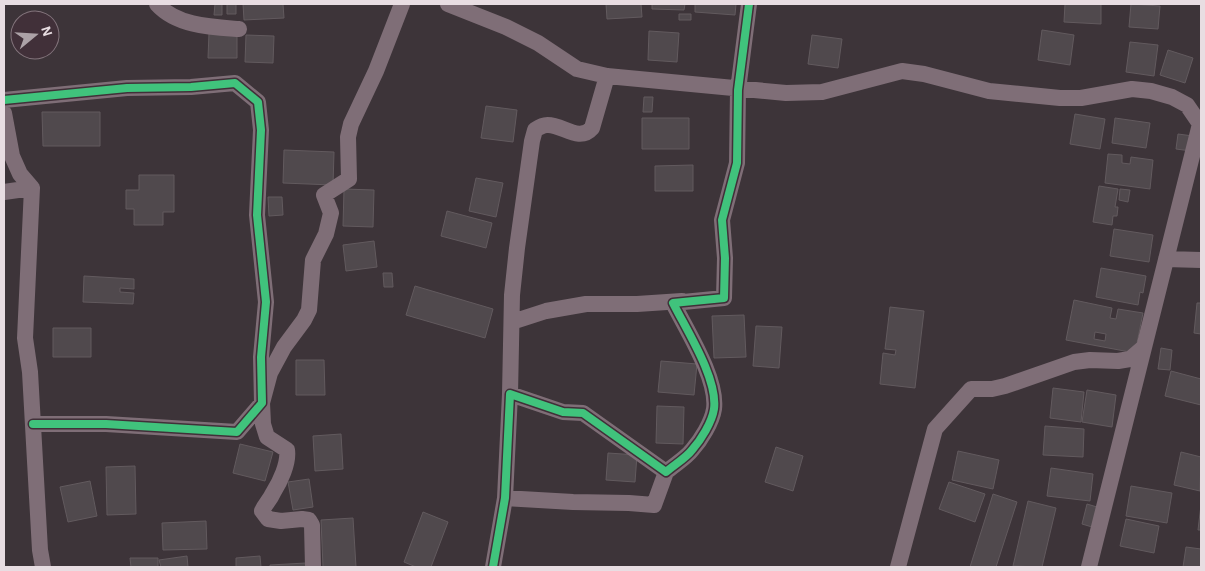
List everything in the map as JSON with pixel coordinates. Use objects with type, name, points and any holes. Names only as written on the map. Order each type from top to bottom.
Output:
[{"type":"street","points":[[157,4],[169,14],[203,26],[239,29]]},
{"type":"street","points":[[33,424],[106,424],[237,432],[262,404],[270,373],[284,347],[304,320],[308,310],[313,260],[326,234],[331,214],[324,195],[349,180],[348,137],[351,124],[376,71],[402,4]]},
{"type":"street","points":[[448,4],[474,10],[538,43],[577,69],[607,76],[786,94],[822,92],[902,72],[924,74],[989,91],[1060,98],[1081,98],[1132,89],[1151,91],[1187,105],[1201,122],[1089,567]]},
{"type":"street","points":[[724,298],[722,220],[737,163],[738,90],[748,4]]},
{"type":"street","points":[[493,567],[504,498],[510,394],[512,296],[532,140],[535,130],[546,125],[582,135],[588,133],[592,128],[607,76]]},
{"type":"street","points":[[4,100],[126,88],[191,87],[236,83],[258,102],[261,130],[257,215],[266,302],[261,357],[263,424],[267,437],[287,450],[288,457],[273,495],[266,502],[262,511],[268,519],[281,522],[309,520],[312,525],[313,567]]},
{"type":"street","points":[[4,113],[12,156],[20,174],[32,188],[25,338],[30,372],[40,550],[43,567]]},
{"type":"street","points":[[4,192],[32,188]]},
{"type":"street","points":[[1166,259],[1201,260]]},
{"type":"street","points":[[512,322],[546,311],[586,304],[637,304],[724,298]]},
{"type":"street","points":[[504,498],[654,505],[666,472],[692,451],[714,410],[713,387],[673,303],[724,298]]},
{"type":"street","points":[[898,567],[934,429],[971,388],[992,389],[1005,386],[1074,362],[1130,359],[1144,347]]},
{"type":"street","points":[[510,394],[563,412],[583,413],[666,472]]},
{"type":"building","points":[[215,4],[222,4],[222,15],[214,15]]},
{"type":"building","points":[[227,4],[236,4],[236,14],[227,14]]},
{"type":"building","points":[[243,4],[283,4],[284,18],[244,20]]},
{"type":"building","points":[[606,4],[641,4],[642,17],[607,19]]},
{"type":"building","points":[[652,4],[685,4],[684,10],[652,9]]},
{"type":"building","points":[[695,4],[736,4],[735,15],[695,12]]},
{"type":"building","points":[[1065,4],[1101,4],[1101,24],[1064,22]]},
{"type":"building","points":[[1131,4],[1160,6],[1158,29],[1129,27]]},
{"type":"building","points":[[679,14],[691,14],[691,20],[679,20]]},
{"type":"building","points":[[1042,30],[1074,35],[1070,65],[1038,60]]},
{"type":"building","points":[[649,31],[679,33],[677,62],[648,60]]},
{"type":"building","points":[[209,33],[237,33],[237,58],[208,58]]},
{"type":"building","points":[[246,35],[274,36],[273,63],[245,62]]},
{"type":"building","points":[[812,35],[842,39],[838,68],[808,64]]},
{"type":"building","points":[[1130,42],[1158,45],[1154,76],[1126,72]]},
{"type":"building","points":[[1168,50],[1193,58],[1185,83],[1160,75]]},
{"type":"building","points":[[644,97],[653,97],[652,112],[643,112]]},
{"type":"building","points":[[486,106],[517,110],[513,142],[481,138]]},
{"type":"building","points":[[42,112],[100,112],[100,146],[43,146]]},
{"type":"building","points":[[1075,114],[1105,119],[1100,149],[1070,144]]},
{"type":"building","points":[[642,118],[689,118],[689,149],[642,149]]},
{"type":"building","points":[[1115,118],[1150,123],[1146,148],[1112,143]]},
{"type":"building","points":[[1178,134],[1193,136],[1191,151],[1176,149]]},
{"type":"building","points":[[284,150],[334,152],[333,185],[283,183]]},
{"type":"building","points":[[1108,154],[1122,155],[1122,163],[1130,164],[1131,157],[1153,160],[1150,189],[1105,183]]},
{"type":"building","points":[[693,165],[693,191],[655,191],[655,166]]},
{"type":"building","points":[[139,175],[174,175],[174,212],[163,212],[163,225],[134,225],[134,209],[126,209],[126,190],[139,190]]},
{"type":"building","points":[[476,178],[503,183],[496,217],[469,211]]},
{"type":"building","points":[[1099,186],[1118,189],[1115,207],[1118,207],[1117,216],[1113,216],[1112,225],[1093,222]]},
{"type":"building","points":[[344,189],[374,190],[373,227],[343,226]]},
{"type":"building","points":[[1120,189],[1130,190],[1128,202],[1119,200]]},
{"type":"building","points":[[268,197],[282,197],[283,215],[269,216]]},
{"type":"building","points":[[447,211],[492,223],[486,248],[441,236]]},
{"type":"building","points":[[1114,229],[1153,235],[1149,262],[1110,256]]},
{"type":"building","points":[[374,241],[377,267],[346,271],[343,245]]},
{"type":"building","points":[[1101,268],[1146,276],[1143,293],[1140,292],[1138,305],[1096,297]]},
{"type":"building","points":[[383,273],[392,273],[393,287],[384,287]]},
{"type":"building","points":[[84,276],[134,279],[134,289],[120,288],[120,292],[134,293],[133,304],[83,302]]},
{"type":"building","points":[[415,286],[493,309],[485,338],[406,315]]},
{"type":"building","points":[[1074,300],[1112,308],[1110,318],[1116,319],[1118,309],[1143,313],[1135,353],[1066,340]],"holes":[[[1095,332],[1106,334],[1105,341],[1094,339]]]},
{"type":"building","points":[[1197,303],[1201,303],[1201,334],[1194,333]]},
{"type":"building","points":[[890,307],[924,311],[915,388],[880,384],[883,353],[895,355],[896,350],[885,349]]},
{"type":"building","points":[[744,315],[746,357],[714,358],[712,316]]},
{"type":"building","points":[[756,326],[782,327],[779,368],[753,366]]},
{"type":"building","points":[[53,328],[91,328],[91,357],[53,357]]},
{"type":"building","points":[[1161,348],[1172,350],[1170,370],[1158,369]]},
{"type":"building","points":[[296,360],[324,360],[325,395],[296,395]]},
{"type":"building","points":[[661,361],[697,364],[694,395],[658,392]]},
{"type":"building","points":[[1171,371],[1201,379],[1201,405],[1165,396]]},
{"type":"building","points":[[1053,388],[1084,392],[1081,422],[1050,418]]},
{"type":"building","points":[[1087,390],[1116,395],[1112,427],[1082,422]]},
{"type":"building","points":[[657,406],[684,407],[683,444],[656,443]]},
{"type":"building","points":[[1045,426],[1084,429],[1083,457],[1043,455]]},
{"type":"building","points":[[341,434],[343,469],[315,471],[313,436]]},
{"type":"building","points":[[240,444],[273,452],[265,481],[233,473]]},
{"type":"building","points":[[776,447],[803,456],[793,491],[765,482]]},
{"type":"building","points":[[958,451],[999,460],[993,489],[952,480]]},
{"type":"building","points":[[1181,452],[1201,457],[1200,491],[1174,485]]},
{"type":"building","points":[[608,453],[637,455],[635,482],[606,480]]},
{"type":"building","points":[[135,466],[136,514],[107,515],[106,467]]},
{"type":"building","points":[[1051,468],[1093,474],[1090,501],[1047,496]]},
{"type":"building","points":[[309,479],[313,507],[293,510],[288,482]]},
{"type":"building","points":[[90,481],[97,516],[68,522],[60,487]]},
{"type":"building","points":[[949,482],[985,494],[975,522],[939,509]]},
{"type":"building","points":[[1131,486],[1172,493],[1167,523],[1126,516]]},
{"type":"building","points":[[993,494],[1017,502],[996,567],[970,567]]},
{"type":"building","points":[[1028,501],[1056,508],[1042,567],[1013,566]]},
{"type":"building","points":[[1087,504],[1097,507],[1092,527],[1082,524]]},
{"type":"building","points":[[1201,505],[1201,530],[1198,530]]},
{"type":"building","points":[[423,512],[448,522],[431,567],[416,567],[404,562]]},
{"type":"building","points":[[353,518],[356,567],[323,567],[321,520]]},
{"type":"building","points":[[1126,519],[1159,526],[1154,553],[1120,546]]},
{"type":"building","points":[[206,521],[207,549],[163,550],[162,523]]},
{"type":"building","points":[[1186,547],[1201,549],[1201,567],[1183,567]]},
{"type":"building","points":[[187,556],[188,567],[161,567],[159,560]]},
{"type":"building","points":[[260,556],[261,567],[236,567],[236,558]]},
{"type":"building","points":[[130,558],[158,558],[158,567],[131,567]]},
{"type":"building","points":[[306,563],[306,567],[270,567],[270,565]]},
{"type":"cycle path","points":[[493,567],[505,498],[510,394],[563,412],[583,413],[666,472],[689,453],[709,425],[714,409],[711,384],[700,355],[673,303],[724,298],[725,258],[722,220],[737,163],[738,90],[749,4]]},
{"type":"cycle path","points":[[4,100],[127,88],[191,87],[235,83],[258,102],[261,130],[257,215],[266,302],[261,357],[262,403],[237,432],[106,424],[33,424]]}]
